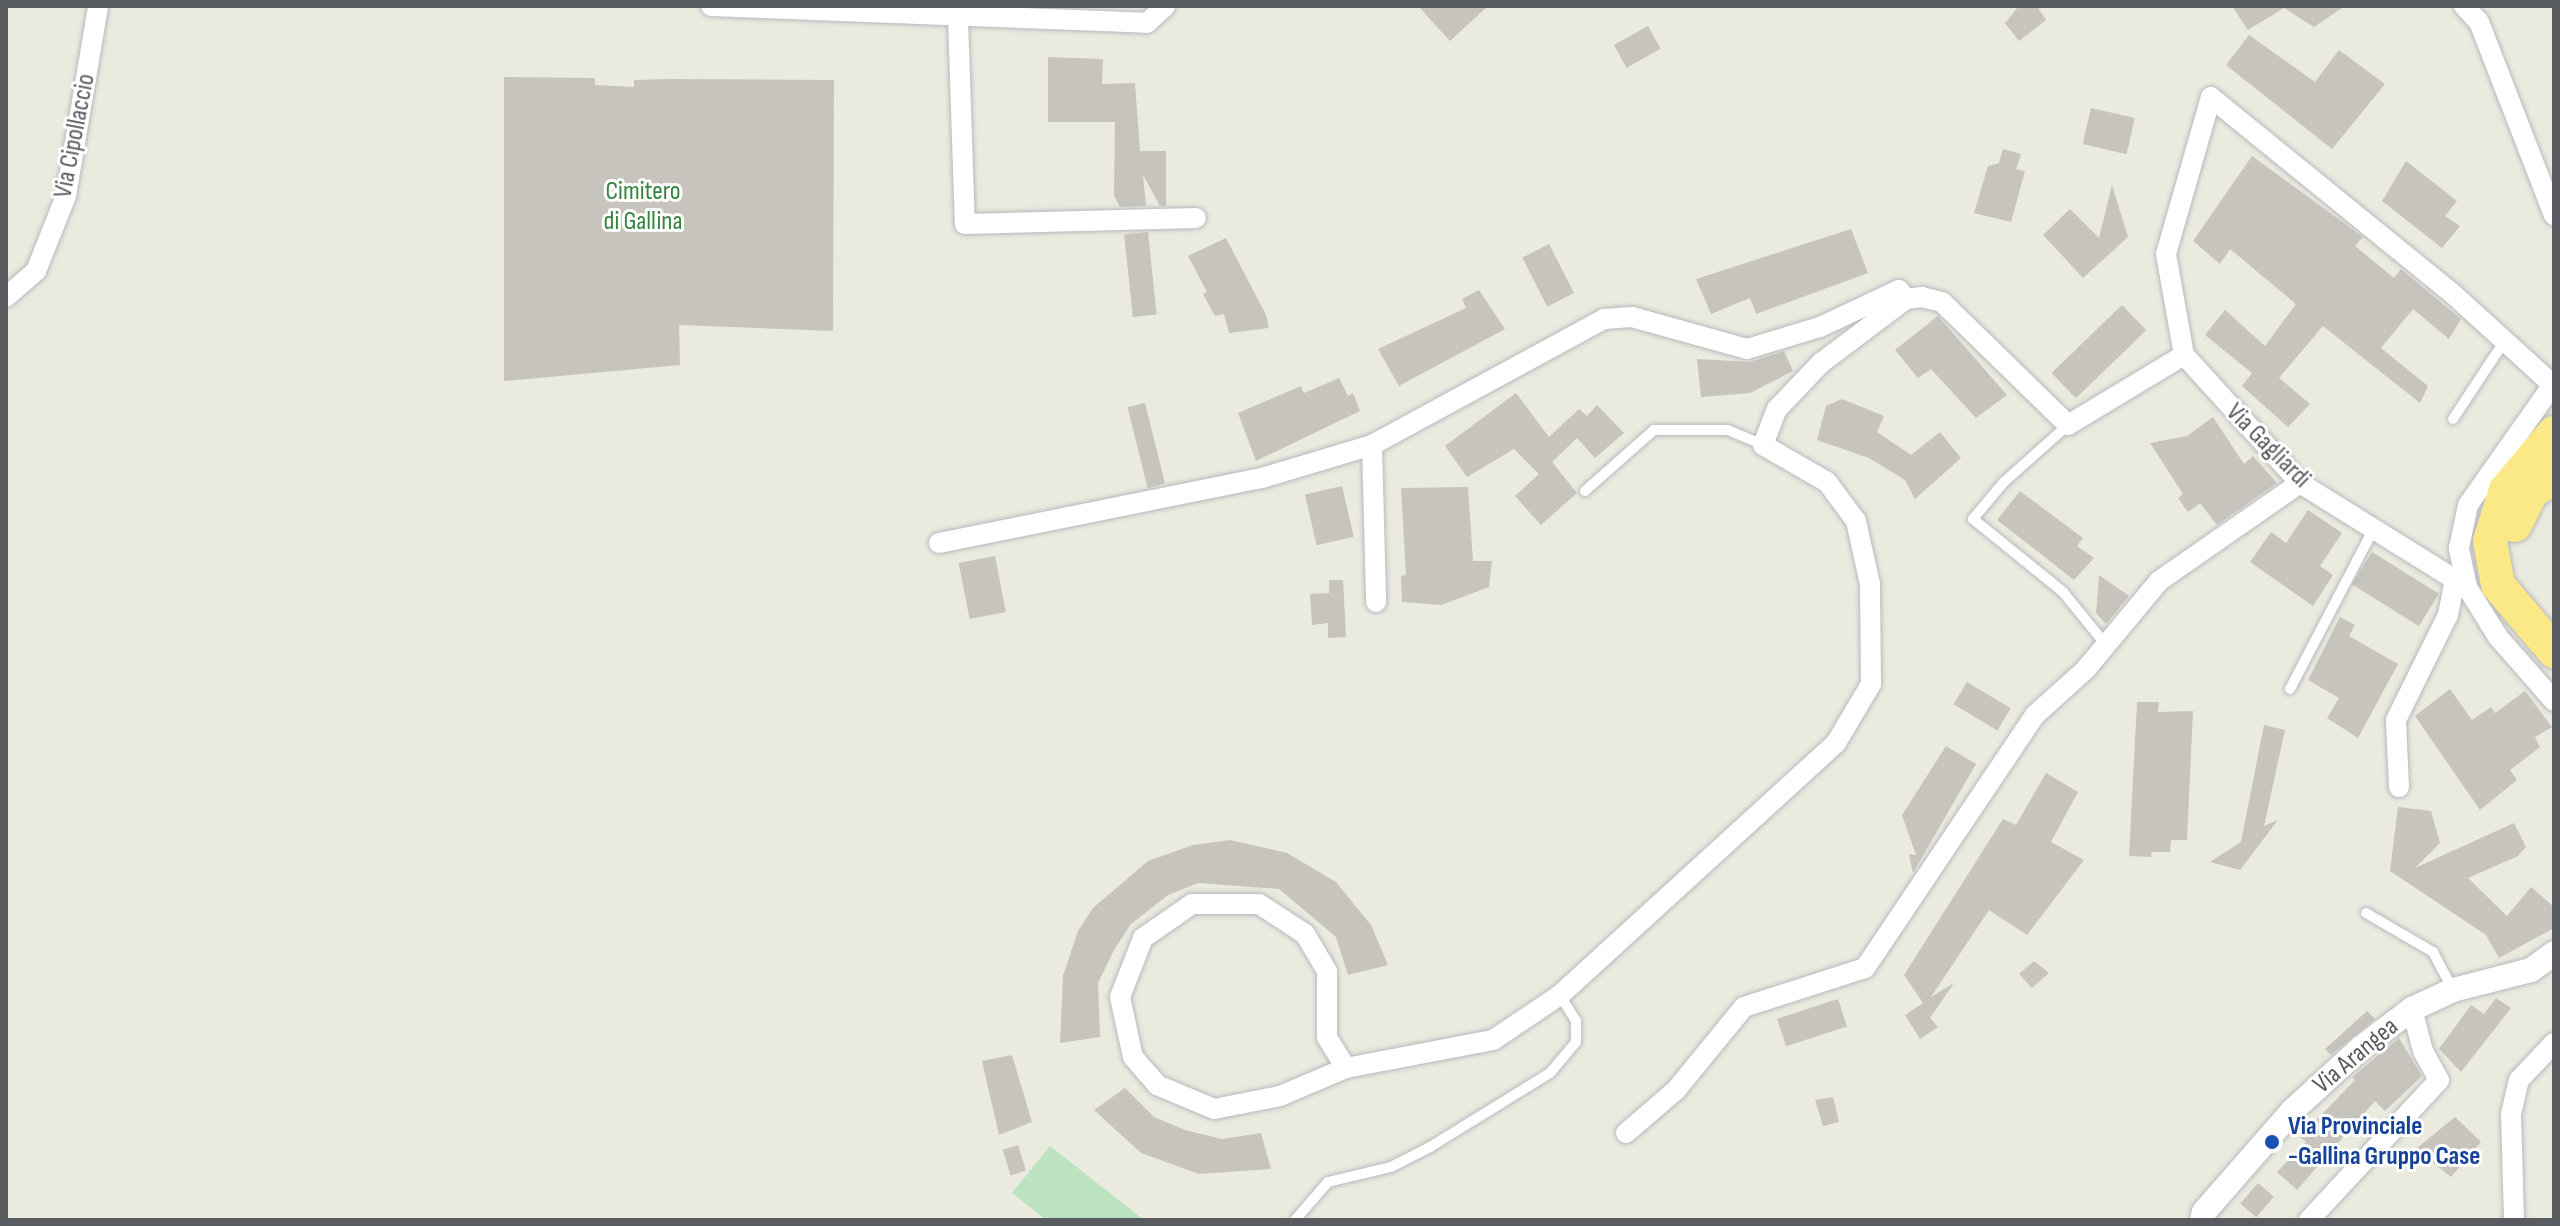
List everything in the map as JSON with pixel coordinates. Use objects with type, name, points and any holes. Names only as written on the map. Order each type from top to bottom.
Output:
[{"type":"highway","points":[[2547,643],[2498,585],[2490,541],[2506,490],[2554,433]]},
{"type":"highway","points":[[2547,643],[2518,594],[2510,563],[2515,524],[2531,492],[2554,477]]},
{"type":"street","name":"Via Cipollaccio","points":[[6,297],[36,271],[66,196],[98,6]]},
{"type":"street","points":[[711,6],[1147,23],[1165,6]]},
{"type":"street","points":[[2464,6],[2479,22],[2554,215]]},
{"type":"street","points":[[958,18],[965,224],[1196,218]]},
{"type":"street","points":[[1346,1068],[1327,1037],[1327,971],[1305,934],[1259,904],[1192,904],[1143,938],[1120,997],[1133,1057],[1157,1085],[1214,1109],[1280,1096],[1346,1068],[1493,1040],[1560,995],[1836,743],[1871,684],[1870,584],[1856,521],[1827,482],[1763,445],[1777,409],[1821,363],[1906,299],[1942,302],[2068,425],[2184,355],[2166,254],[2211,97],[2553,384],[2468,505],[2459,548],[2461,584],[2396,720],[2399,787]]},
{"type":"street","points":[[939,543],[1262,478],[1372,445],[1604,319],[1632,317],[1747,349],[1820,327],[1899,290],[1906,299]]},
{"type":"street","name":"Via Gagliardi","points":[[2184,355],[2300,483],[2461,584],[2498,637],[2554,701]]},
{"type":"street","points":[[1372,445],[1376,602]]},
{"type":"street","points":[[1626,1133],[1676,1090],[1744,1007],[1865,968],[2035,715],[2106,645],[2159,581],[2300,483]]},
{"type":"street","name":"Via Arangea","points":[[2202,1220],[2204,1212],[2292,1111],[2412,1009],[2453,990],[2531,970],[2554,953]]},
{"type":"street","points":[[2309,1220],[2439,1080],[2423,1051],[2412,1009]]},
{"type":"street","points":[[2514,1220],[2511,1114],[2519,1080],[2554,1043]]},
{"type":"lane","points":[[2453,419],[2504,342]]},
{"type":"lane","points":[[2068,425],[1973,519],[2063,592],[2106,645]]},
{"type":"lane","points":[[1585,491],[1654,430],[1728,430],[1763,445]]},
{"type":"lane","points":[[2290,689],[2373,530]]},
{"type":"lane","points":[[2366,913],[2433,952],[2453,990]]},
{"type":"lane","points":[[1295,1220],[1328,1182],[1391,1167],[1430,1147],[1550,1073],[1576,1042],[1576,1021],[1560,995]]},
{"type":"green space","points":[[1050,1146],[1144,1220],[1046,1220],[1012,1193]]},
{"type":"building","points":[[1418,6],[1488,6],[1450,41]]},
{"type":"building","points":[[2019,6],[2037,6],[2046,20],[2019,41],[2005,23]]},
{"type":"building","points":[[2232,6],[2345,6],[2314,27],[2284,8],[2248,30]]},
{"type":"building","points":[[1648,26],[1661,49],[1626,68],[1614,45]]},
{"type":"building","points":[[2249,35],[2315,82],[2339,50],[2385,84],[2332,149],[2226,65]]},
{"type":"building","points":[[1048,57],[1103,59],[1102,84],[1135,83],[1140,151],[1166,151],[1166,206],[1160,206],[1143,175],[1146,206],[1120,207],[1114,196],[1115,122],[1048,122]]},
{"type":"building","name":"Cimitero di Gallina","points":[[504,77],[595,78],[595,85],[634,87],[634,80],[834,80],[833,331],[679,325],[680,365],[504,381]]},
{"type":"building","points":[[2091,108],[2135,118],[2127,154],[2083,144]]},
{"type":"building","points":[[2003,149],[2021,154],[2016,169],[2025,171],[2011,222],[1974,213],[1988,166],[1999,163]]},
{"type":"building","points":[[2252,156],[2363,237],[2355,246],[2394,278],[2401,269],[2461,319],[2449,339],[2413,309],[2381,348],[2428,386],[2420,403],[2323,326],[2279,378],[2310,404],[2288,427],[2242,386],[2252,373],[2205,335],[2225,310],[2265,346],[2296,304],[2230,249],[2220,264],[2193,241]]},
{"type":"building","points":[[2406,161],[2457,201],[2445,216],[2460,226],[2442,248],[2382,201]]},
{"type":"building","points":[[2112,185],[2128,237],[2083,278],[2043,235],[2070,209],[2099,238]]},
{"type":"building","points":[[1851,229],[1868,273],[1756,314],[1750,298],[1711,314],[1696,279]]},
{"type":"building","points":[[1148,232],[1157,315],[1133,317],[1124,235]]},
{"type":"building","points":[[1226,238],[1266,315],[1269,328],[1229,333],[1224,314],[1215,316],[1203,294],[1207,292],[1188,256]]},
{"type":"building","points":[[1549,244],[1574,293],[1547,307],[1522,258]]},
{"type":"building","points":[[1479,290],[1505,329],[1399,386],[1378,349],[1466,308],[1462,299]]},
{"type":"building","points":[[2122,305],[2146,330],[2076,398],[2052,373]]},
{"type":"building","points":[[1938,316],[2007,395],[1976,418],[1931,369],[1918,378],[1895,350]]},
{"type":"building","points":[[1784,351],[1793,371],[1750,393],[1701,397],[1697,359],[1750,362]]},
{"type":"building","points":[[1339,378],[1348,396],[1353,393],[1360,411],[1256,461],[1238,413],[1301,386],[1304,393]]},
{"type":"building","points":[[1516,393],[1549,437],[1579,409],[1587,416],[1597,405],[1624,433],[1595,458],[1577,438],[1552,462],[1577,493],[1541,525],[1515,496],[1539,474],[1514,449],[1467,477],[1445,446]]},
{"type":"building","points":[[1842,399],[1884,416],[1877,432],[1911,455],[1940,432],[1961,458],[1915,499],[1905,480],[1869,458],[1817,440],[1826,406]]},
{"type":"building","points":[[1145,403],[1165,484],[1148,488],[1128,407]]},
{"type":"building","points":[[2213,417],[2244,464],[2253,456],[2277,483],[2217,525],[2200,503],[2188,512],[2178,498],[2183,494],[2150,443],[2187,436]]},
{"type":"building","points":[[1342,486],[1354,537],[1317,545],[1305,495]]},
{"type":"building","points":[[1468,487],[1473,561],[1492,561],[1489,587],[1441,605],[1402,602],[1401,576],[1406,575],[1401,488]]},
{"type":"building","points":[[2020,491],[2083,538],[2077,546],[2094,558],[2074,580],[1997,520]]},
{"type":"building","points":[[2308,510],[2342,533],[2320,566],[2333,575],[2313,606],[2250,562],[2271,532],[2286,543]]},
{"type":"building","points":[[2372,552],[2439,594],[2419,626],[2352,584]]},
{"type":"building","points":[[995,556],[1006,612],[970,619],[959,563]]},
{"type":"building","points":[[2099,575],[2129,596],[2106,624],[2096,613]]},
{"type":"building","points":[[1329,580],[1343,580],[1346,637],[1328,638],[1328,623],[1312,625],[1310,594],[1329,593]]},
{"type":"building","points":[[2340,617],[2355,625],[2349,636],[2398,664],[2358,738],[2327,718],[2339,698],[2308,680]]},
{"type":"building","points":[[1967,682],[2011,708],[1997,731],[1954,704]]},
{"type":"building","points":[[2450,689],[2472,720],[2491,707],[2495,713],[2525,691],[2552,727],[2535,737],[2540,747],[2510,770],[2517,780],[2480,810],[2415,716]]},
{"type":"building","points":[[2137,702],[2159,702],[2158,712],[2193,711],[2187,840],[2171,840],[2170,852],[2152,852],[2151,857],[2129,856]]},
{"type":"building","points":[[2264,725],[2285,730],[2264,826],[2278,820],[2240,870],[2210,862],[2241,842]]},
{"type":"building","points":[[1946,746],[1976,764],[1913,873],[1909,854],[1916,855],[1902,815]]},
{"type":"building","points":[[2046,773],[2078,792],[2051,842],[2084,860],[2027,935],[1989,910],[1931,997],[1954,983],[1930,1018],[1938,1027],[1920,1039],[1905,1015],[1923,1003],[1904,975],[2003,819],[2016,825]]},
{"type":"building","points":[[2398,807],[2431,811],[2440,843],[2415,868],[2514,823],[2526,847],[2518,856],[2468,878],[2507,916],[2531,887],[2554,907],[2554,928],[2499,958],[2486,935],[2390,871]]},
{"type":"building","points":[[1230,840],[1287,853],[1336,882],[1371,925],[1388,965],[1348,975],[1336,937],[1279,889],[1198,883],[1168,895],[1131,924],[1114,950],[1098,983],[1100,1037],[1060,1043],[1063,976],[1078,931],[1093,908],[1148,861],[1193,845]]},
{"type":"building","points":[[2034,961],[2049,973],[2032,988],[2019,974]]},
{"type":"building","points":[[2496,998],[2511,1008],[2461,1072],[2439,1049],[2471,1005],[2484,1014]]},
{"type":"building","points":[[1838,999],[1847,1027],[1786,1046],[1777,1019]]},
{"type":"building","points":[[2367,1011],[2375,1019],[2331,1055],[2325,1049]]},
{"type":"building","points":[[2399,1038],[2422,1076],[2385,1111],[2375,1101],[2297,1190],[2277,1172],[2306,1142],[2300,1137],[2355,1080],[2352,1077]]},
{"type":"building","points":[[1012,1055],[1032,1122],[999,1135],[982,1061]]},
{"type":"building","points":[[1125,1088],[1154,1117],[1185,1130],[1222,1139],[1261,1133],[1271,1169],[1199,1174],[1141,1153],[1094,1110]]},
{"type":"building","points":[[1833,1097],[1839,1122],[1823,1126],[1815,1100]]},
{"type":"building","points":[[2455,1117],[2481,1142],[2451,1177],[2416,1149]]},
{"type":"building","points":[[1018,1145],[1026,1171],[1011,1175],[1003,1150]]},
{"type":"building","points":[[2258,1183],[2274,1197],[2256,1217],[2240,1203]]},
{"type":"place","name":"Via Provinciale -Gallina Gruppo Case","points":[[2272,1142]]}]
